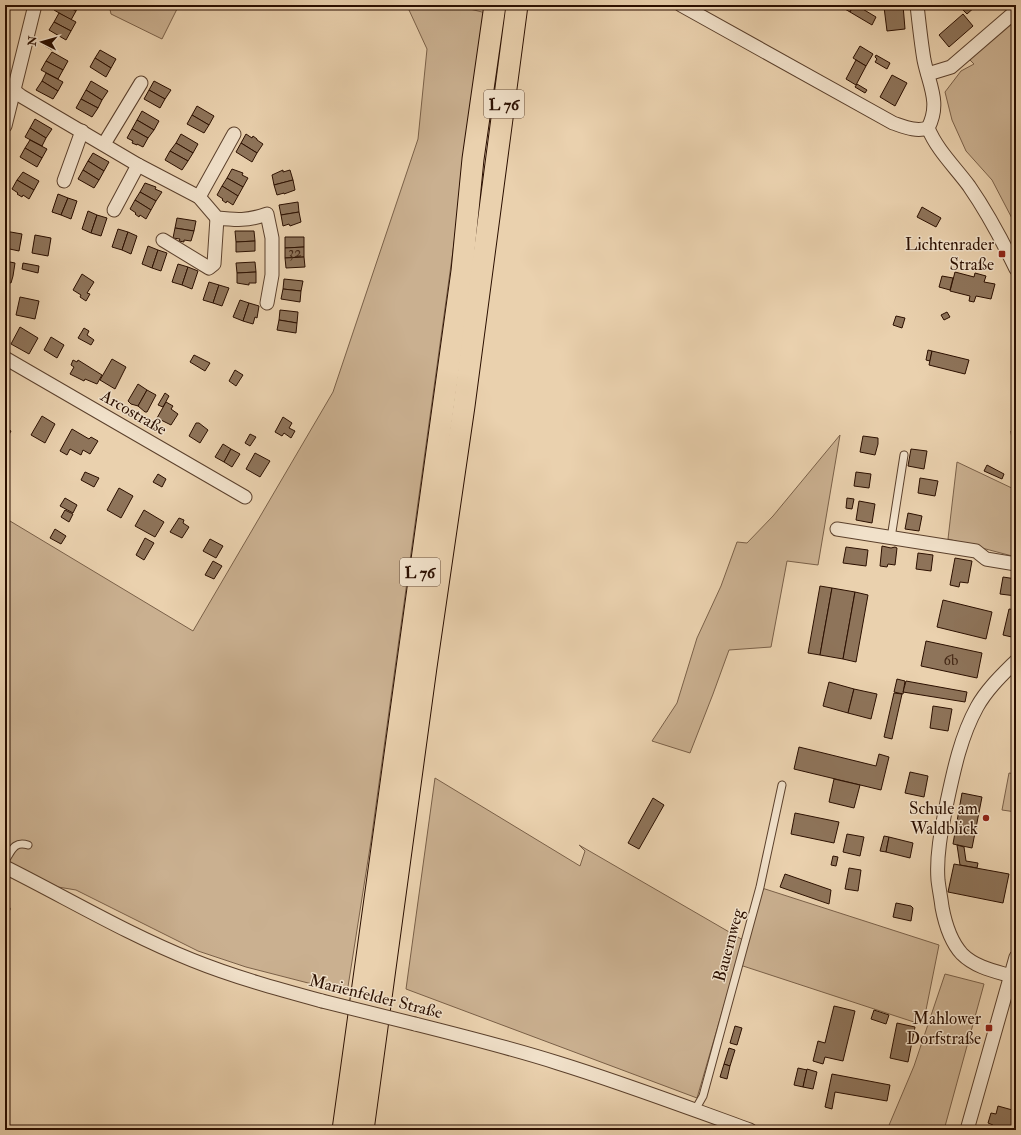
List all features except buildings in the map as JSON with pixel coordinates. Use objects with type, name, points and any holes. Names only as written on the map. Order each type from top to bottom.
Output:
[{"type":"main road","name":"L 76","points":[[343,1130],[462,271],[473,158],[495,5]]},
{"type":"main road","name":"L 76","points":[[363,1130],[424,683],[464,406],[517,5]]},
{"type":"street","points":[[5,126],[9,87],[35,5]]},
{"type":"street","points":[[681,5],[893,123],[910,129],[921,130],[928,128],[932,121],[934,98],[922,46],[917,5]]},
{"type":"street","points":[[928,74],[951,67],[1016,10]]},
{"type":"street","points":[[104,144],[141,83]]},
{"type":"street","points":[[9,87],[21,96],[138,165],[199,197],[217,218],[214,264],[209,268],[163,240]]},
{"type":"street","points":[[928,128],[933,139],[969,186],[995,228],[1016,269]]},
{"type":"street","points":[[64,181],[82,131]]},
{"type":"street","points":[[199,197],[234,134]]},
{"type":"street","points":[[114,210],[138,165]]},
{"type":"street","points":[[217,218],[243,220],[256,218],[267,214],[272,238],[272,275],[267,303]]},
{"type":"street","name":"Arcostraße","points":[[5,358],[245,497]]},
{"type":"street","points":[[837,528],[976,551],[986,559],[1016,564]]},
{"type":"street","points":[[1011,976],[987,969],[962,954],[948,933],[938,879],[938,862],[941,830],[957,758],[968,728],[977,707],[988,690],[1016,661]]},
{"type":"street","name":"Marienfelder Straße","points":[[5,867],[185,958],[248,980],[322,1001],[485,1042],[559,1063],[750,1130]]},
{"type":"street","points":[[967,1130],[1016,957]]},
{"type":"lane","points":[[891,538],[904,455]]},
{"type":"lane","name":"Bauernweg","points":[[696,1110],[702,1096],[760,886],[782,785]]},
{"type":"lane","points":[[5,860],[14,846],[21,843],[28,845]]},
{"type":"shaded area","points":[[109,5],[179,5],[162,39],[111,14]]},
{"type":"shaded area","points":[[403,5],[465,5],[470,9],[486,13],[371,841],[347,993],[246,967],[198,951],[76,890],[58,887],[5,860],[5,518],[193,631],[333,392],[418,139],[427,49],[409,10]]},
{"type":"shaded area","points":[[1016,16],[1016,226],[992,180],[966,151],[952,120],[945,92],[961,71],[974,64],[970,60],[969,56]]},
{"type":"shaded area","points":[[840,435],[818,565],[787,561],[771,647],[729,650],[690,753],[652,741],[677,703],[697,638],[721,586],[737,542],[747,543],[773,516]]},
{"type":"shaded area","points":[[957,462],[1016,490],[1016,557],[948,539]]},
{"type":"shaded area","points":[[1009,773],[1016,774],[1016,812],[1002,810]]},
{"type":"shaded area","points":[[435,778],[580,866],[585,851],[579,845],[743,940],[697,1098],[406,989]]},
{"type":"shaded area","points":[[762,888],[939,945],[923,1025],[740,965]]},
{"type":"shaded area","points":[[945,974],[984,984],[944,1130],[887,1130],[914,1066]]},
{"type":"waterway","points":[[5,915],[9,909]]},
{"type":"place","name":"Lichtenrader Straße","points":[[1002,254]]},
{"type":"place","name":"Schule am Waldblick","points":[[986,818]]},
{"type":"place","name":"Mahlower Dorfstraße","points":[[989,1028]]}]
